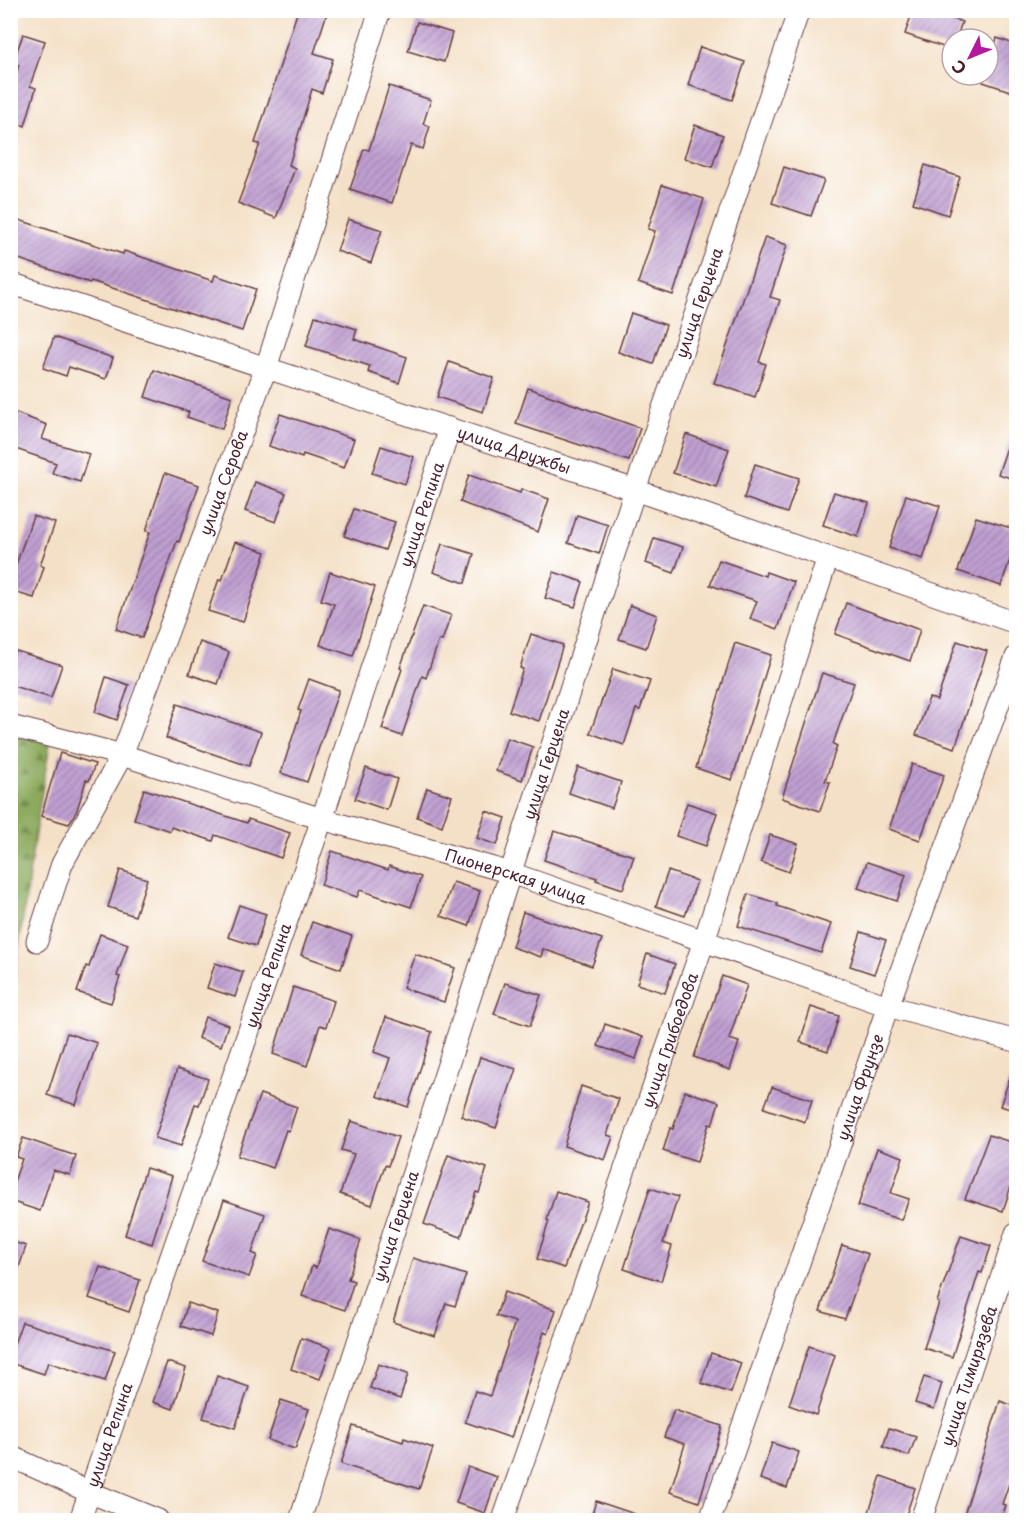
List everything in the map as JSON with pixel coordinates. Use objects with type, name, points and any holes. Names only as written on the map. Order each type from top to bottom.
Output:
[{"type":"street","name":"улица Серова","points":[[36,941],[62,864],[122,755],[266,368],[380,10]]},
{"type":"street","name":"улица Герцена","points":[[300,1521],[635,490],[799,10]]},
{"type":"street","name":"улица Дружбы","points":[[10,283],[635,490],[1017,623]]},
{"type":"street","name":"улица Репина","points":[[80,1521],[322,819],[450,428]]},
{"type":"street","name":"улица Грибоедова","points":[[503,1521],[704,941],[828,557]]},
{"type":"street","name":"улица Фрунзе","points":[[710,1521],[888,1006],[1017,657]]},
{"type":"street","name":"Пионерская улица","points":[[10,726],[122,755],[322,819],[510,873],[888,1006],[1017,1041]]},
{"type":"street","name":"улица Тимирязева","points":[[921,1521],[1017,1233]]},
{"type":"street","points":[[10,1456],[158,1521]]},
{"type":"green space","points":[[11,732],[50,743],[11,1002]]},
{"type":"building","points":[[298,10],[328,10],[314,53],[333,59],[322,93],[312,89],[289,165],[295,168],[276,218],[238,203],[260,144],[255,143]]},
{"type":"building","points":[[913,10],[927,10],[962,22],[960,27],[940,27],[940,46],[905,34]]},
{"type":"building","points":[[417,22],[452,33],[444,62],[408,51]]},
{"type":"building","points":[[23,34],[45,41],[30,86],[36,88],[25,126],[10,121],[10,93],[19,65],[13,63]]},
{"type":"building","points":[[1000,39],[1017,45],[1017,80],[1013,92],[998,87],[1000,87]]},
{"type":"building","points":[[700,47],[745,62],[732,100],[688,85]]},
{"type":"building","points":[[389,86],[431,100],[423,124],[430,126],[423,149],[411,145],[392,203],[350,189],[364,149],[369,150]]},
{"type":"building","points":[[695,125],[723,135],[712,167],[684,158]]},
{"type":"building","points":[[925,165],[960,177],[948,215],[913,203]]},
{"type":"building","points":[[784,167],[824,180],[811,216],[772,203]]},
{"type":"building","points":[[662,185],[704,199],[673,295],[638,283],[655,231],[648,229]]},
{"type":"building","points":[[10,217],[123,254],[124,251],[213,281],[215,275],[256,289],[242,331],[10,256]]},
{"type":"building","points":[[348,219],[382,230],[371,263],[337,251]]},
{"type":"building","points":[[765,237],[787,245],[770,297],[780,300],[759,362],[766,364],[755,397],[714,383]]},
{"type":"building","points":[[631,313],[666,325],[653,364],[618,352]]},
{"type":"building","points":[[315,316],[357,329],[354,339],[407,357],[399,383],[368,372],[370,366],[306,346]]},
{"type":"building","points":[[54,337],[113,358],[106,379],[69,367],[66,376],[43,368]]},
{"type":"building","points":[[449,362],[494,378],[483,412],[437,397]]},
{"type":"building","points":[[154,370],[232,397],[222,429],[187,417],[189,412],[145,397]]},
{"type":"building","points":[[528,388],[640,428],[629,461],[516,424]]},
{"type":"building","points":[[16,413],[47,425],[42,439],[89,454],[80,482],[52,473],[56,463],[10,447],[10,428]]},
{"type":"building","points":[[280,414],[354,439],[344,468],[303,454],[302,458],[269,446]]},
{"type":"building","points":[[1014,427],[1017,428],[1017,480],[998,474]]},
{"type":"building","points":[[686,434],[729,449],[716,487],[673,473]]},
{"type":"building","points":[[381,446],[414,457],[405,484],[372,473]]},
{"type":"building","points":[[755,464],[799,478],[787,513],[744,498]]},
{"type":"building","points":[[165,473],[199,485],[142,638],[116,629],[150,532],[146,531]]},
{"type":"building","points":[[469,475],[520,493],[521,489],[549,499],[538,532],[460,502]]},
{"type":"building","points":[[255,482],[286,493],[276,522],[245,511]]},
{"type":"building","points":[[834,492],[869,503],[858,537],[823,525]]},
{"type":"building","points":[[906,495],[940,506],[923,559],[889,548]]},
{"type":"building","points":[[354,509],[395,522],[385,550],[344,536]]},
{"type":"building","points":[[577,515],[608,525],[599,554],[568,543]]},
{"type":"building","points":[[33,516],[55,523],[40,565],[44,567],[34,598],[10,591],[10,582]]},
{"type":"building","points":[[976,517],[1017,530],[1017,539],[1001,586],[958,571]]},
{"type":"building","points":[[654,538],[683,547],[674,573],[646,563]]},
{"type":"building","points":[[235,542],[266,552],[243,622],[208,611]]},
{"type":"building","points":[[442,544],[474,554],[465,583],[433,572]]},
{"type":"building","points":[[719,560],[765,576],[766,572],[794,582],[778,629],[750,619],[757,601],[710,585]]},
{"type":"building","points":[[330,572],[375,587],[353,656],[320,645],[334,604],[321,600]]},
{"type":"building","points":[[554,572],[583,582],[575,607],[545,598]]},
{"type":"building","points":[[846,603],[920,630],[910,661],[835,634]]},
{"type":"building","points":[[630,605],[657,615],[646,648],[619,639]]},
{"type":"building","points":[[423,606],[451,615],[442,641],[439,640],[426,678],[422,676],[402,736],[382,729],[402,669],[400,668]]},
{"type":"building","points":[[531,634],[563,645],[539,721],[509,711],[523,669],[520,668]]},
{"type":"building","points":[[957,641],[987,651],[955,748],[916,735],[929,698],[937,700]]},
{"type":"building","points":[[200,642],[229,652],[218,684],[189,674]]},
{"type":"building","points":[[735,643],[771,655],[732,780],[696,768]]},
{"type":"building","points":[[10,649],[62,665],[51,698],[10,685]]},
{"type":"building","points":[[613,669],[650,681],[640,710],[636,709],[624,745],[590,733]]},
{"type":"building","points":[[822,673],[854,683],[833,744],[837,746],[825,781],[830,782],[820,811],[782,798]]},
{"type":"building","points":[[106,677],[129,685],[117,720],[95,712]]},
{"type":"building","points":[[309,679],[339,690],[307,782],[281,773]]},
{"type":"building","points":[[177,704],[261,732],[249,766],[166,738]]},
{"type":"building","points":[[507,738],[533,747],[522,780],[496,771]]},
{"type":"building","points":[[60,753],[95,764],[89,781],[86,780],[77,810],[69,824],[41,816]]},
{"type":"building","points":[[912,764],[944,775],[920,840],[889,829]]},
{"type":"building","points":[[578,767],[621,782],[612,808],[569,793]]},
{"type":"building","points":[[366,768],[397,779],[387,810],[355,799]]},
{"type":"building","points":[[427,788],[452,796],[442,826],[417,817]]},
{"type":"building","points":[[144,789],[247,823],[248,819],[290,833],[281,858],[215,835],[213,841],[171,827],[170,831],[134,819]]},
{"type":"building","points":[[687,803],[717,813],[706,846],[676,836]]},
{"type":"building","points":[[486,811],[506,818],[497,845],[477,838]]},
{"type":"building","points":[[554,831],[634,856],[623,889],[544,860]]},
{"type":"building","points":[[770,835],[798,844],[789,872],[761,862]]},
{"type":"building","points":[[332,851],[388,870],[389,866],[421,877],[411,907],[360,890],[357,897],[321,885]]},
{"type":"building","points":[[867,862],[906,875],[897,901],[858,888]]},
{"type":"building","points":[[120,870],[147,879],[135,916],[108,907]]},
{"type":"building","points":[[668,871],[697,881],[685,916],[656,906]]},
{"type":"building","points":[[453,882],[480,891],[469,926],[441,916]]},
{"type":"building","points":[[748,894],[831,924],[821,953],[738,926]]},
{"type":"building","points":[[239,905],[266,914],[256,946],[228,937]]},
{"type":"building","points":[[523,912],[602,939],[592,966],[543,949],[541,957],[512,947]]},
{"type":"building","points":[[312,922],[352,936],[341,969],[301,955]]},
{"type":"building","points":[[861,932],[886,940],[874,974],[850,966]]},
{"type":"building","points":[[100,934],[128,944],[111,1003],[77,992],[86,966],[89,967]]},
{"type":"building","points":[[415,954],[455,968],[444,1002],[403,988]]},
{"type":"building","points":[[647,954],[675,964],[665,993],[637,984]]},
{"type":"building","points":[[215,963],[243,972],[235,997],[207,988]]},
{"type":"building","points":[[722,976],[747,985],[729,1039],[739,1042],[730,1070],[694,1057]]},
{"type":"building","points":[[505,983],[541,995],[530,1026],[494,1014]]},
{"type":"building","points":[[293,987],[334,1001],[326,1027],[320,1025],[307,1066],[273,1054]]},
{"type":"building","points":[[811,1007],[839,1016],[828,1051],[800,1042]]},
{"type":"building","points":[[205,1017],[228,1025],[221,1046],[198,1038]]},
{"type":"building","points":[[386,1017],[432,1032],[408,1107],[377,1096],[390,1058],[374,1052]]},
{"type":"building","points":[[605,1024],[643,1037],[636,1059],[598,1046]]},
{"type":"building","points":[[67,1033],[97,1043],[76,1105],[47,1095]]},
{"type":"building","points":[[480,1057],[516,1069],[496,1128],[461,1116]]},
{"type":"building","points":[[1014,1066],[1017,1066],[1017,1111],[1000,1106]]},
{"type":"building","points":[[177,1069],[208,1079],[199,1105],[195,1104],[181,1146],[155,1138]]},
{"type":"building","points":[[581,1086],[619,1099],[607,1135],[613,1137],[605,1160],[564,1146]]},
{"type":"building","points":[[772,1087],[812,1100],[805,1122],[764,1108]]},
{"type":"building","points":[[685,1091],[719,1102],[712,1125],[709,1124],[697,1162],[663,1151],[670,1128],[673,1129]]},
{"type":"building","points":[[260,1094],[297,1107],[289,1131],[286,1130],[273,1168],[237,1156]]},
{"type":"building","points":[[351,1121],[398,1137],[388,1166],[385,1165],[372,1205],[340,1194],[354,1154],[341,1150]]},
{"type":"building","points":[[989,1135],[1017,1144],[1017,1167],[1003,1211],[965,1199]]},
{"type":"building","points":[[23,1138],[76,1156],[70,1175],[53,1170],[40,1211],[10,1201],[10,1193],[22,1159],[16,1157]]},
{"type":"building","points":[[877,1148],[903,1157],[891,1193],[909,1199],[901,1220],[858,1206]]},
{"type":"building","points":[[448,1155],[487,1168],[479,1193],[476,1192],[461,1237],[424,1224]]},
{"type":"building","points":[[146,1168],[172,1176],[152,1244],[125,1235]]},
{"type":"building","points":[[650,1188],[678,1197],[663,1243],[672,1246],[661,1281],[624,1269]]},
{"type":"building","points":[[556,1191],[588,1202],[564,1268],[537,1259]]},
{"type":"building","points":[[224,1200],[265,1214],[252,1253],[257,1255],[249,1277],[202,1261]]},
{"type":"building","points":[[329,1229],[361,1240],[348,1279],[354,1281],[345,1310],[302,1296],[312,1266],[316,1268]]},
{"type":"building","points":[[961,1236],[991,1246],[982,1273],[979,1272],[952,1357],[924,1348],[939,1303],[937,1302]]},
{"type":"building","points":[[10,1241],[26,1246],[13,1286],[10,1285]]},
{"type":"building","points":[[842,1245],[868,1254],[845,1319],[820,1311]]},
{"type":"building","points":[[413,1258],[466,1275],[455,1306],[446,1303],[435,1336],[393,1322]]},
{"type":"building","points":[[100,1267],[140,1280],[129,1312],[89,1298]]},
{"type":"building","points":[[504,1292],[556,1310],[548,1334],[544,1332],[511,1438],[465,1422],[475,1391],[490,1396],[515,1322],[496,1316]]},
{"type":"building","points":[[188,1303],[218,1313],[211,1336],[181,1326]]},
{"type":"building","points":[[22,1322],[115,1351],[105,1381],[48,1362],[44,1374],[10,1363],[10,1355]]},
{"type":"building","points":[[301,1338],[331,1348],[320,1379],[291,1369]]},
{"type":"building","points":[[809,1346],[835,1355],[816,1415],[789,1405]]},
{"type":"building","points":[[711,1353],[741,1363],[731,1393],[701,1383]]},
{"type":"building","points":[[167,1362],[186,1368],[173,1409],[153,1402]]},
{"type":"building","points":[[378,1364],[408,1374],[400,1399],[370,1388]]},
{"type":"building","points":[[217,1376],[249,1387],[235,1428],[203,1418]]},
{"type":"building","points":[[924,1377],[942,1383],[934,1409],[915,1403]]},
{"type":"building","points":[[281,1400],[309,1409],[295,1449],[268,1440]]},
{"type":"building","points":[[1000,1401],[1017,1407],[1017,1461],[1002,1504],[1006,1505],[1001,1521],[962,1521]]},
{"type":"building","points":[[674,1410],[722,1426],[699,1502],[670,1492],[685,1444],[664,1437]]},
{"type":"building","points":[[353,1426],[403,1442],[404,1438],[433,1448],[419,1489],[341,1464]]},
{"type":"building","points":[[889,1428],[916,1437],[909,1456],[883,1447]]},
{"type":"building","points":[[772,1443],[799,1452],[787,1488],[760,1479]]},
{"type":"building","points":[[468,1467],[497,1477],[485,1513],[456,1503]]},
{"type":"building","points":[[881,1476],[915,1488],[904,1521],[866,1521]]},
{"type":"building","points":[[596,1501],[647,1518],[647,1521],[590,1521]]}]
